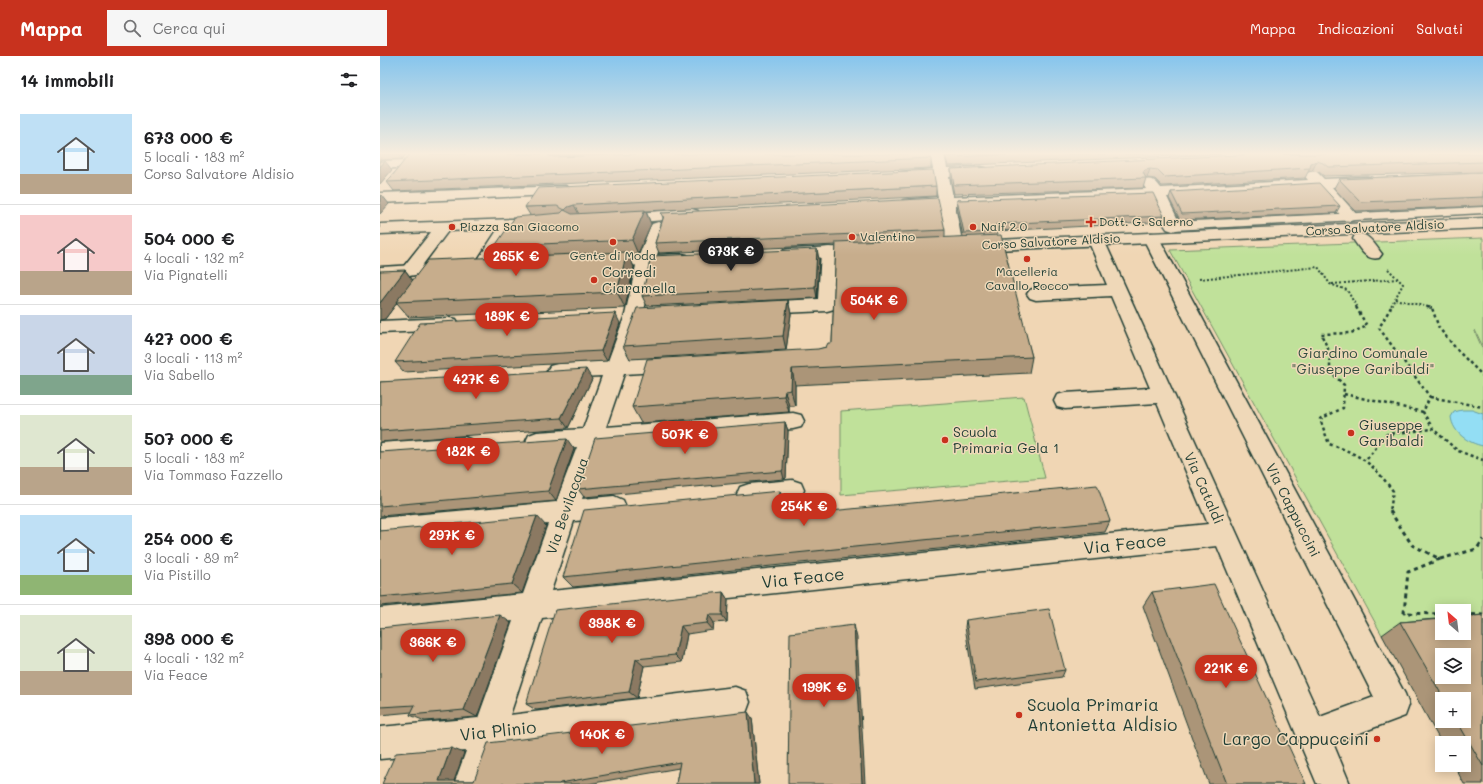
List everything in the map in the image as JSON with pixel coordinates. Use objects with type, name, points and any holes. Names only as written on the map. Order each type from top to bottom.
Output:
[{"type":"street","points":[[546,192],[548,188]]},
{"type":"street","points":[[943,188],[946,201]]},
{"type":"street","points":[[1153,188],[1173,226]]},
{"type":"street","points":[[891,204],[1157,193],[1238,188]]},
{"type":"street","points":[[1324,188],[1350,216]]},
{"type":"street","points":[[386,190],[546,192],[577,190]]},
{"type":"street","name":"Corso Salvatore Aldisio","points":[[946,201],[953,236],[949,247],[1483,223]]},
{"type":"street","points":[[602,220],[710,213]]},
{"type":"street","name":"Via Bevilacqua","points":[[470,784],[634,315],[646,261],[663,215]]},
{"type":"street","points":[[380,229],[555,222]]},
{"type":"street","points":[[482,267],[510,224]]},
{"type":"street","points":[[409,271],[443,226]]},
{"type":"street","name":"Via Cappuccini","points":[[1151,238],[1394,704],[1313,735]]},
{"type":"street","points":[[1361,239],[1374,254]]},
{"type":"street","name":"Via Cataldi","points":[[1096,240],[1313,735]]},
{"type":"street","points":[[774,254],[882,250]]},
{"type":"street","points":[[742,309],[827,304],[829,252]]},
{"type":"street","points":[[587,262],[695,258]]},
{"type":"street","points":[[380,272],[501,266]]},
{"type":"street","points":[[418,288],[432,269]]},
{"type":"street","points":[[1036,294],[1118,290]]},
{"type":"street","points":[[380,343],[386,327],[405,308]]},
{"type":"street","points":[[386,327],[470,323]]},
{"type":"street","points":[[537,372],[695,363]]},
{"type":"street","points":[[1065,401],[1163,395]]},
{"type":"street","points":[[513,443],[793,421]]},
{"type":"street","points":[[380,452],[482,445]]},
{"type":"street","points":[[729,496],[792,490]]},
{"type":"street","points":[[380,529],[635,505]]},
{"type":"street","name":"Via Feace","points":[[380,622],[1225,534]]},
{"type":"street","name":"Via Plinio","points":[[380,743],[488,733],[735,702]]},
{"type":"street","points":[[1313,735],[1334,784]]},
{"type":"lane","points":[[1173,226],[1483,210]]},
{"type":"path","points":[[1196,279],[1318,267],[1330,284],[1347,290],[1367,326],[1351,333],[1321,334],[1330,354],[1330,371],[1344,385],[1344,394],[1343,408],[1320,419],[1329,444],[1358,453],[1377,468],[1393,491],[1390,513],[1412,545],[1440,560]]},
{"type":"path","points":[[1385,267],[1403,284],[1378,328],[1430,397],[1483,407]]},
{"type":"path","points":[[1330,284],[1397,279]]},
{"type":"path","points":[[1395,299],[1432,308],[1439,328],[1458,352],[1483,376]]},
{"type":"path","points":[[1344,394],[1423,412],[1433,429],[1458,451],[1483,460]]},
{"type":"path","points":[[1423,412],[1430,397]]},
{"type":"path","points":[[1367,459],[1387,434],[1433,429]]},
{"type":"path","points":[[1435,614],[1404,613],[1408,572],[1440,560],[1477,549],[1483,539]]},
{"type":"path","points":[[1471,614],[1483,615]]},
{"type":"green space","name":"Giardino Comunale \"Giuseppe Garibaldi\"","points":[[1483,238],[1483,347],[1475,330],[1475,332],[1483,350],[1483,626],[1471,627],[1471,604],[1435,604],[1435,631],[1382,635],[1170,250]]},
{"type":"green space","points":[[1024,397],[1045,478],[841,495],[841,411]]},
{"type":"water","points":[[1472,410],[1483,414],[1483,446],[1467,440],[1458,432],[1452,423],[1451,417],[1454,412]]},
{"type":"building","points":[[538,188],[898,188],[574,205],[565,210],[557,206],[525,207]]},
{"type":"building","points":[[1237,188],[1324,188],[1340,206],[1182,214],[1171,192]]},
{"type":"building","points":[[1348,188],[1483,188],[1483,197],[1361,202]]},
{"type":"building","points":[[1153,193],[1164,216],[996,224],[997,232],[964,233],[957,200]]},
{"type":"building","points":[[938,198],[945,230],[655,243],[664,216],[661,213]]},
{"type":"building","points":[[564,210],[572,214],[645,210],[632,240],[495,246],[515,217],[561,213]]},
{"type":"building","points":[[1001,235],[1032,357],[792,369],[791,390],[785,391],[784,396],[632,407],[647,359],[818,349],[826,347],[828,343],[832,343],[836,242]]},
{"type":"building","points":[[817,249],[815,287],[642,296],[651,256]]},
{"type":"building","points":[[627,252],[617,292],[396,302],[428,260]]},
{"type":"building","points":[[405,270],[380,303],[380,271]]},
{"type":"building","points":[[788,300],[783,336],[623,346],[637,308]]},
{"type":"building","points":[[615,313],[601,351],[395,362],[420,323]]},
{"type":"building","points":[[586,369],[561,418],[380,431],[380,382]]},
{"type":"building","points":[[785,422],[782,471],[578,489],[595,438]]},
{"type":"building","points":[[567,439],[548,491],[380,506],[380,452]]},
{"type":"building","points":[[1097,485],[1110,521],[563,577],[584,510],[780,491],[779,516]]},
{"type":"building","points":[[537,516],[512,584],[380,597],[380,531]]},
{"type":"building","points":[[1214,584],[1306,784],[1227,784],[1152,592]]},
{"type":"building","points":[[723,592],[722,615],[709,615],[707,623],[681,626],[675,655],[636,659],[629,692],[526,704],[555,610]]},
{"type":"building","points":[[1049,609],[1065,670],[976,682],[966,620]]},
{"type":"building","points":[[500,615],[464,710],[410,715],[415,705],[380,707],[380,628]]},
{"type":"building","points":[[1483,615],[1483,766],[1471,745],[1471,736],[1466,736],[1461,728],[1471,728],[1471,692],[1440,692],[1435,684],[1471,684],[1471,648],[1435,648],[1435,683],[1400,622],[1435,620],[1435,640],[1471,640],[1471,616]]},
{"type":"building","points":[[854,625],[862,784],[788,784],[790,633]]},
{"type":"building","points":[[748,712],[754,784],[676,784],[680,762],[559,784],[382,784],[396,753],[451,748],[439,781],[474,781],[488,743]]},
{"type":"place","name":"Dott. G. Salerno","points":[[1091,222]]},
{"type":"place","name":"Piazza San Giacomo","points":[[452,227]]},
{"type":"place","name":"Naif 2.0","points":[[973,227]]},
{"type":"place","name":"Valentino","points":[[852,237]]},
{"type":"place","name":"Gente di Moda","points":[[613,242]]},
{"type":"place","name":"Macelleria Cavallo Rocco","points":[[1027,259]]},
{"type":"place","name":"Corredi Ciaramella","points":[[594,280]]},
{"type":"place","name":"Giuseppe Garibaldi","points":[[1351,433]]},
{"type":"place","name":"Scuola Primaria Gela 1","points":[[945,440]]},
{"type":"place","name":"Scuola Primaria Antonietta Aldisio","points":[[1019,715]]},
{"type":"place","name":"Largo Cappuccini","points":[[1377,739]]}]
